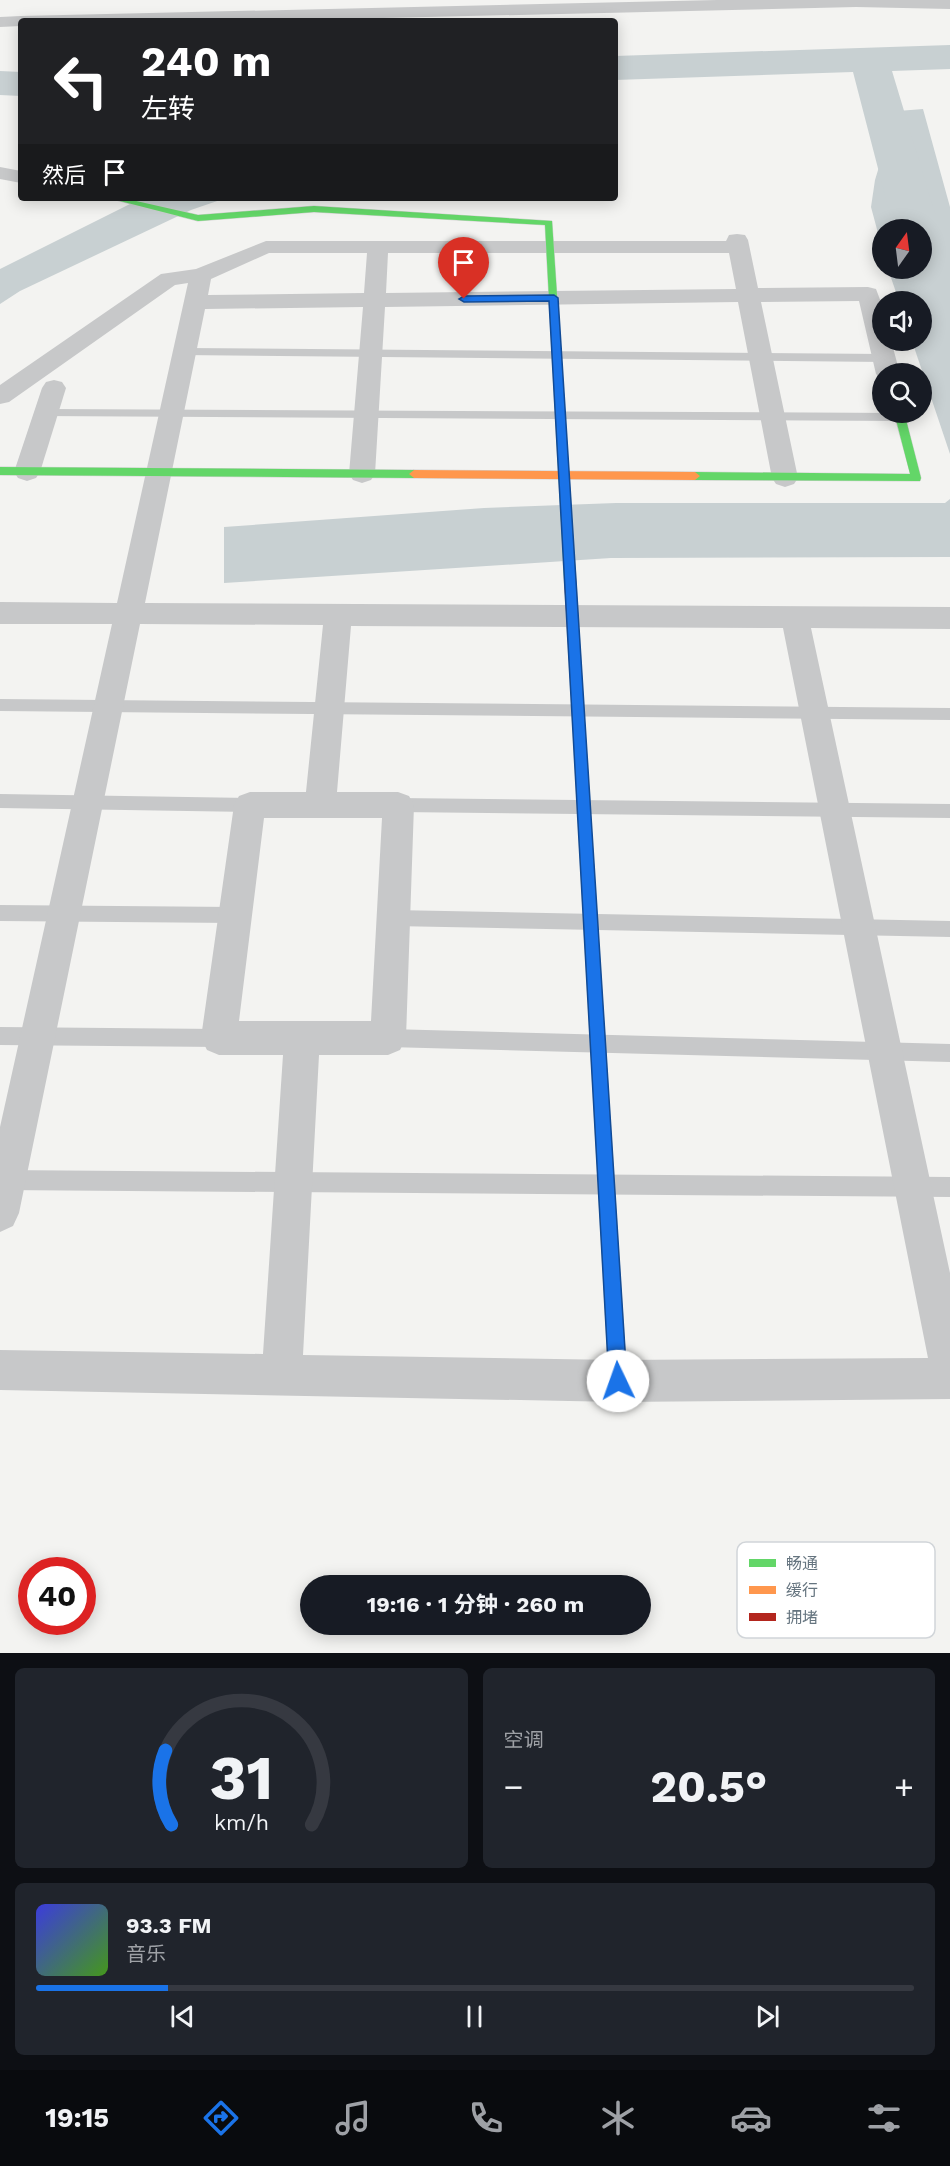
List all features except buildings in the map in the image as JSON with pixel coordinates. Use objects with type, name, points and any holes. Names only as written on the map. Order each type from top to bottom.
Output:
[{"type":"street","points":[[159,18],[856,2],[950,4]]},
{"type":"street","points":[[0,22],[18,21]]},
{"type":"street","points":[[0,173],[18,176]]},
{"type":"street","points":[[125,201],[198,218],[314,210],[549,223],[618,1381]]},
{"type":"street","points":[[0,1213],[4,1180],[38,1036],[198,289],[266,247],[737,244],[785,478]]},
{"type":"street","points":[[362,474],[378,247]]},
{"type":"street","points":[[0,396],[169,279],[198,289],[375,300],[868,294],[885,363]]},
{"type":"street","points":[[27,472],[54,388]]},
{"type":"street","points":[[0,471],[916,478],[901,423]]},
{"type":"street","points":[[0,613],[338,615],[572,603],[795,617],[950,618]]},
{"type":"street","points":[[320,805],[338,615]]},
{"type":"street","points":[[795,617],[950,1368]]},
{"type":"street","points":[[250,805],[398,805],[388,1038],[219,1038],[250,805]]},
{"type":"street","points":[[282,1375],[302,1038]]},
{"type":"street","points":[[0,1370],[618,1381],[950,1378]]},
{"type":"lane","points":[[185,352],[760,357],[872,365]]},
{"type":"lane","points":[[46,414],[872,415]]},
{"type":"lane","points":[[0,705],[950,714]]},
{"type":"lane","points":[[0,801],[250,805]]},
{"type":"lane","points":[[398,805],[950,811]]},
{"type":"lane","points":[[0,913],[235,915]]},
{"type":"lane","points":[[393,918],[950,929]]},
{"type":"lane","points":[[0,1036],[219,1038]]},
{"type":"lane","points":[[388,1038],[950,1053]]},
{"type":"lane","points":[[4,1180],[950,1187]]},
{"type":"shaded area","points":[[923,109],[950,207],[950,454],[932,400],[932,363],[919,363],[915,351],[932,351],[932,291],[896,291],[891,279],[932,279],[932,219],[874,219],[871,207],[875,180],[882,157],[873,113]]},
{"type":"shaded area","points":[[136,201],[217,201],[191,210],[20,291],[0,304],[0,269]]},
{"type":"shaded area","points":[[950,499],[950,557],[611,558],[224,583],[224,527],[484,508],[616,503],[945,503]]},
{"type":"waterway","points":[[618,68],[950,57]]},
{"type":"waterway","points":[[869,60],[914,219]]},
{"type":"waterway","points":[[0,83],[18,84]]},
{"type":"traffic: fast","points":[[125,201],[198,218],[314,209],[549,223],[570,578]]},
{"type":"traffic: fast","points":[[695,476],[916,478],[902,423]]},
{"type":"traffic: fast","points":[[0,471],[414,474]]},
{"type":"traffic: fast","points":[[578,713],[618,1381]]},
{"type":"traffic: slow","points":[[414,474],[695,476]]},
{"type":"traffic: jam","points":[[570,578],[578,713]]},
{"type":"route","points":[[464,299],[554,298],[618,1381]]}]
